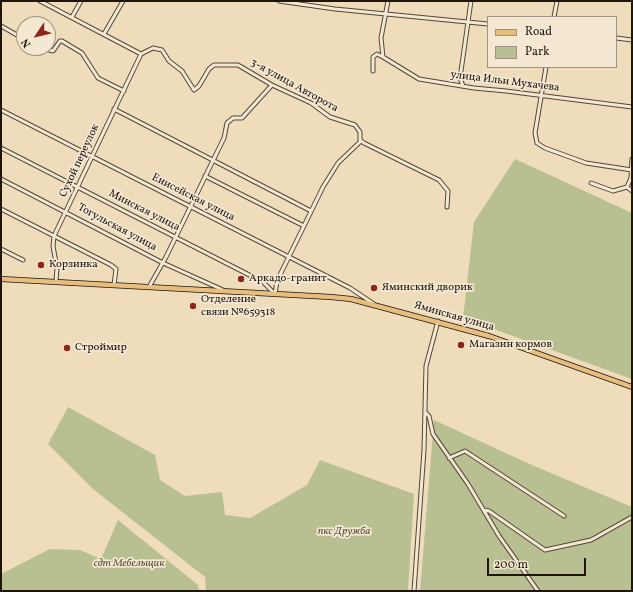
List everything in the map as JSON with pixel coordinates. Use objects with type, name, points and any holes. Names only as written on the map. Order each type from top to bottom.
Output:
[{"type":"main road","name":"Яминская улица","points":[[1,279],[332,297],[374,304],[489,336],[632,387]]},
{"type":"street","points":[[40,1],[141,54]]},
{"type":"street","points":[[72,18],[80,1]]},
{"type":"street","points":[[104,34],[123,1]]},
{"type":"street","points":[[279,1],[386,14],[487,24]]},
{"type":"street","points":[[383,57],[381,38],[388,1]]},
{"type":"street","points":[[463,86],[460,78],[471,1]]},
{"type":"street","points":[[554,16],[557,1]]},
{"type":"street","points":[[1,26],[16,34]]},
{"type":"street","points":[[617,38],[632,40]]},
{"type":"street","points":[[56,46],[62,41],[82,53],[98,78],[124,91]]},
{"type":"street","name":"3-я улица Авторота","points":[[141,54],[153,48],[162,50],[169,61],[182,71],[194,90],[199,86],[209,69],[218,64],[238,65],[272,85],[311,103],[330,117],[355,125],[360,132],[361,141]]},
{"type":"street","name":"Сухой переулок","points":[[56,281],[57,268],[53,246],[54,236],[141,54]]},
{"type":"street","points":[[373,72],[374,56],[377,54],[383,57]]},
{"type":"street","name":"улица Ильи Мухачева","points":[[383,57],[416,78],[463,86],[632,107]]},
{"type":"street","points":[[546,68],[536,138],[541,146],[575,160],[598,166],[632,170]]},
{"type":"street","points":[[149,287],[163,263],[224,138],[228,121],[233,118],[242,118],[272,85]]},
{"type":"street","points":[[114,109],[311,211]]},
{"type":"street","name":"Енисейская улица","points":[[1,110],[350,288],[374,304]]},
{"type":"street","points":[[275,294],[276,284],[311,211],[336,165],[361,141],[439,180],[448,191],[447,207]]},
{"type":"street","name":"Минская улица","points":[[1,148],[263,282],[275,294]]},
{"type":"street","points":[[627,188],[632,178],[632,159]]},
{"type":"street","points":[[205,176],[304,226]]},
{"type":"street","name":"Тогульская улица","points":[[1,179],[163,263],[225,291]]},
{"type":"street","points":[[592,183],[614,191],[627,188],[632,191]]},
{"type":"street","points":[[1,209],[114,266],[116,270],[114,285]]},
{"type":"street","points":[[1,249],[23,260]]},
{"type":"street","points":[[414,591],[424,450],[426,366],[438,321]]},
{"type":"street","points":[[425,412],[429,416],[433,434],[484,510],[499,536],[538,591]]},
{"type":"street","points":[[449,458],[465,451],[564,516]]},
{"type":"street","points":[[484,510],[489,511],[545,550],[591,540],[632,517]]},
{"type":"green space","points":[[515,159],[632,213],[632,379],[463,318],[474,222]]},
{"type":"green space","name":"пкс Дружба","points":[[68,407],[155,455],[160,480],[185,496],[222,492],[225,515],[250,518],[307,485],[320,460],[414,494],[408,591],[206,591],[205,577],[93,489],[48,444]]},
{"type":"green space","points":[[434,420],[534,466],[632,507],[632,591],[420,591]]},
{"type":"green space","name":"сдт Мебельщик","points":[[118,520],[198,585],[199,591],[1,591],[1,574],[50,549],[80,550],[101,559]]},
{"type":"place","name":"Корзинка","points":[[41,265]]},
{"type":"place","name":"Аркадо-гранит","points":[[241,279]]},
{"type":"place","name":"Яминский дворик","points":[[374,288]]},
{"type":"place","name":"Отделение связи №659318","points":[[193,306]]},
{"type":"place","name":"Магазин кормов","points":[[461,345]]},
{"type":"place","name":"Строймир","points":[[67,348]]}]
